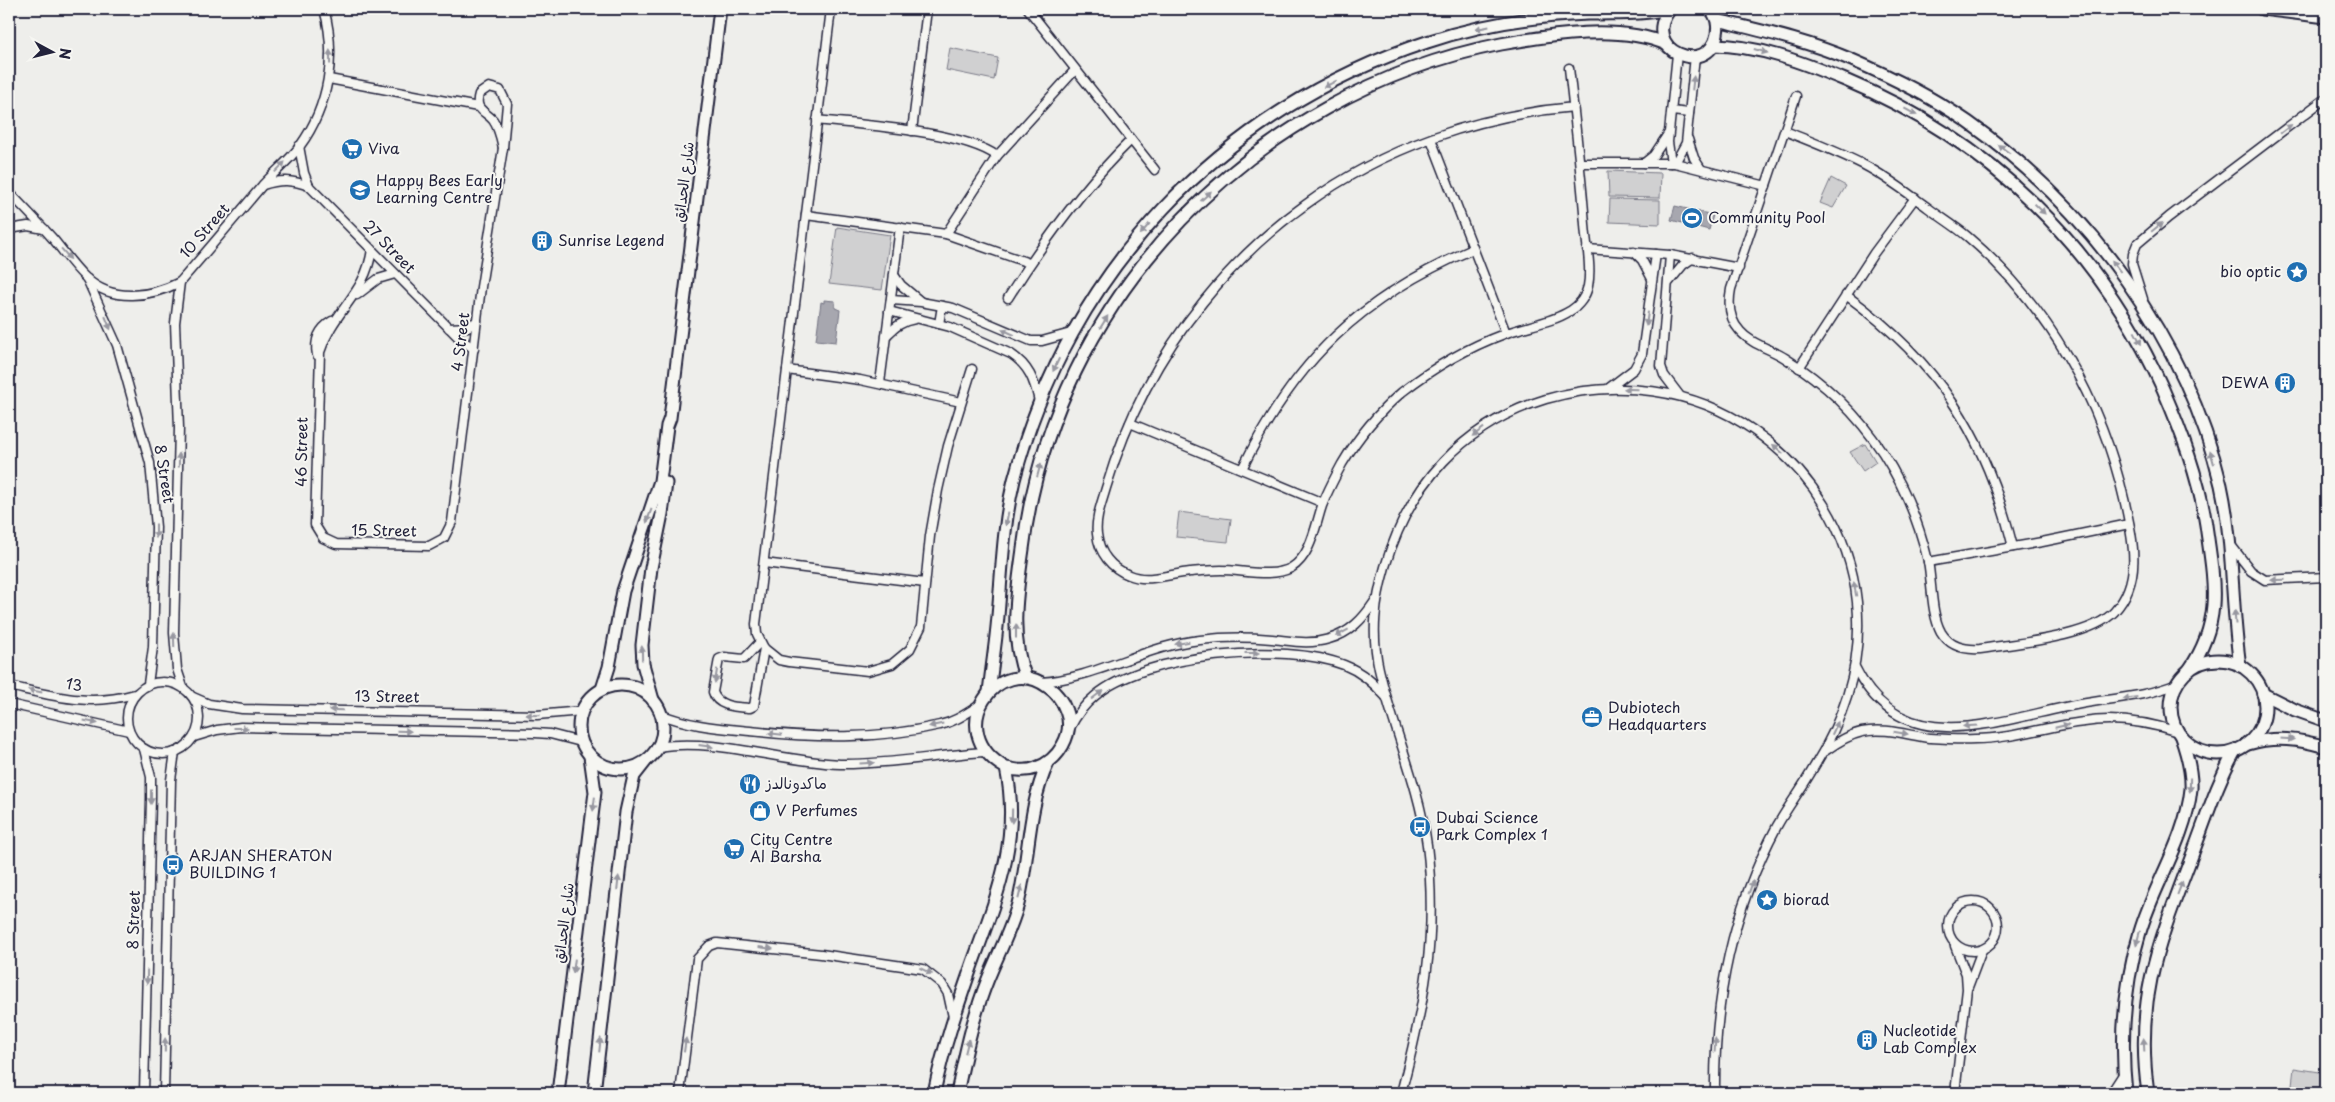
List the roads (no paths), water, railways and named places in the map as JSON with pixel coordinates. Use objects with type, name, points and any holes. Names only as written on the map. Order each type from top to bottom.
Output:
[{"type":"street","name":"10 Street","points":[[9,192],[87,279],[104,289],[133,295],[162,291],[180,282],[262,185],[299,146],[319,112],[329,79],[329,35],[324,9]]},
{"type":"street","points":[[327,20],[331,9]]},
{"type":"street","name":"شارع الحدائق","points":[[602,689],[609,667],[623,591],[660,482],[667,426],[670,418],[720,9]]},
{"type":"street","points":[[762,645],[744,659],[724,656],[719,659],[713,692],[714,697],[725,705],[750,708],[754,706],[762,645],[756,624],[831,9]]},
{"type":"street","points":[[912,131],[927,9]]},
{"type":"street","points":[[1028,9],[1155,170]]},
{"type":"street","points":[[1666,44],[1662,22],[1669,9]]},
{"type":"street","points":[[989,692],[1005,526],[1025,442],[1039,401],[1071,333],[1127,250],[1159,212],[1230,147],[1263,122],[1300,99],[1382,58],[1427,42],[1473,29],[1549,17],[1641,14],[1669,9]]},
{"type":"street","points":[[1026,678],[1016,647],[1020,575],[1032,496],[1056,417],[1073,378],[1115,303],[1143,264],[1174,227],[1254,155],[1313,114],[1345,97],[1412,69],[1483,48],[1554,36],[1589,34],[1638,35],[1666,44],[1677,54],[1695,56],[1702,54],[1713,45],[1718,28],[1717,20],[1710,9]]},
{"type":"street","points":[[2262,9],[2326,17]]},
{"type":"street","points":[[1717,20],[1806,43],[1850,59],[1893,79],[1967,122],[2010,154],[2050,189],[2119,270],[2149,315],[2175,364],[2208,441],[2221,485],[2230,544],[2240,666]]},
{"type":"street","points":[[1713,45],[1744,47],[1800,63],[1875,92],[1920,116],[1963,144],[2005,176],[2044,212],[2080,252],[2127,319],[2153,367],[2172,409],[2192,467],[2203,510],[2211,562],[2214,616],[2209,635],[2200,654],[2177,684],[2171,700],[2172,717],[2189,762],[2191,788],[2186,813],[2140,931],[2128,977],[2123,1025],[2126,1093]]},
{"type":"street","points":[[1673,163],[1668,142],[1677,54]]},
{"type":"street","points":[[1673,163],[1684,149],[1688,132],[1695,56]]},
{"type":"street","points":[[1569,68],[1574,107],[1580,163],[1587,250],[1588,284],[1585,296],[1578,305],[1563,315],[1506,333],[1459,353],[1429,371],[1395,398],[1366,429],[1342,464],[1323,503],[1308,548],[1300,560],[1289,569],[1275,573],[1219,570],[1186,572],[1153,578],[1132,577],[1114,567],[1101,550],[1096,530],[1113,464],[1130,423],[1150,383],[1182,330],[1226,275],[1277,226],[1335,184],[1397,152],[1466,126],[1513,114],[1574,107]]},
{"type":"street","points":[[946,234],[997,156],[1075,70]]},
{"type":"street","points":[[329,79],[478,107]]},
{"type":"street","name":"4 Street","points":[[444,538],[452,522],[477,321],[503,148],[507,104],[504,94],[495,87],[483,90],[477,101],[478,107],[482,112],[492,119],[503,148]]},
{"type":"street","points":[[1785,131],[1866,166],[1890,180],[1968,236],[2016,284],[2056,338],[2082,382],[2102,427],[2118,475],[2129,524],[2134,570],[2130,585],[2124,599],[2114,612],[2102,622],[2072,633],[1980,649],[1968,650],[1957,647],[1948,640],[1940,631],[1937,620],[1928,562],[1917,523],[1902,487],[1882,453],[1845,406],[1799,368],[1750,340],[1736,326],[1729,308],[1729,298],[1796,96]]},
{"type":"street","points":[[2149,315],[2132,264],[2132,254],[2137,244],[2169,217],[2326,98]]},
{"type":"street","points":[[1672,110],[1690,113]]},
{"type":"street","points":[[817,120],[912,131],[972,143],[997,156]]},
{"type":"street","points":[[1644,163],[1654,155],[1669,132]]},
{"type":"street","points":[[1688,132],[1689,145],[1701,168]]},
{"type":"street","points":[[1430,139],[1506,333]]},
{"type":"street","points":[[1008,298],[1029,263],[1085,188],[1131,140]]},
{"type":"street","name":"27 Street","points":[[299,146],[304,174],[309,186],[449,328],[474,349]]},
{"type":"street","points":[[1580,163],[1673,163],[1701,168],[1766,186]]},
{"type":"street","points":[[262,185],[278,180],[293,180],[309,186]]},
{"type":"street","points":[[1799,368],[1874,253],[1915,198]]},
{"type":"street","points":[[806,215],[946,234],[1029,263]]},
{"type":"street","points":[[9,229],[28,226],[44,229]]},
{"type":"street","points":[[880,384],[900,227]]},
{"type":"street","name":"46 Street","points":[[323,538],[315,525],[314,515],[317,338],[326,325],[336,318],[353,298],[368,272],[372,249]]},
{"type":"street","points":[[1242,470],[1260,433],[1282,398],[1307,365],[1335,335],[1366,308],[1399,285],[1435,265],[1473,249]]},
{"type":"street","points":[[1587,250],[1670,255],[1739,268]]},
{"type":"street","points":[[1634,252],[1648,270],[1652,280]]},
{"type":"street","points":[[1609,388],[1628,375],[1639,362],[1642,354],[1656,254]]},
{"type":"street","points":[[1670,255],[1661,366],[1664,375],[1680,396]]},
{"type":"street","points":[[1668,284],[1675,274],[1693,258]]},
{"type":"street","name":"46 Street","points":[[353,298],[378,279],[396,274]]},
{"type":"street","points":[[894,275],[911,294],[922,302]]},
{"type":"street","name":"8 Street","points":[[87,279],[117,345],[144,437],[153,482],[156,527],[154,647],[148,684]]},
{"type":"street","name":"8 Street","points":[[180,282],[175,323],[179,444],[175,528],[174,633],[177,669],[183,687]]},
{"type":"street","points":[[1846,296],[1872,314],[1912,351],[1955,405],[1975,438],[1991,473],[2004,510],[2013,547]]},
{"type":"street","points":[[891,300],[922,302],[942,306],[968,314],[1031,341],[1042,341],[1071,333]]},
{"type":"street","points":[[1649,302],[1666,305]]},
{"type":"street","points":[[939,324],[942,306]]},
{"type":"street","points":[[889,311],[920,318],[979,338],[1019,360],[1032,376],[1039,401]]},
{"type":"street","points":[[886,336],[895,326],[907,320],[920,318]]},
{"type":"street","points":[[449,328],[468,327],[477,321]]},
{"type":"street","points":[[762,645],[779,660],[856,671],[880,669],[902,657],[917,638],[923,614],[938,490],[961,402],[972,369]]},
{"type":"street","points":[[787,370],[880,384],[961,402]]},
{"type":"street","points":[[1401,1093],[1418,1031],[1426,985],[1431,891],[1419,798],[1378,667],[1374,634],[1376,599],[1392,542],[1408,508],[1430,476],[1456,448],[1490,423],[1527,405],[1567,393],[1609,388],[1648,389],[1680,396],[1730,416],[1753,430],[1780,451],[1804,476],[1824,504],[1840,535],[1851,568],[1857,602],[1858,637],[1855,667],[1840,718],[1823,752],[1778,825],[1753,880],[1735,930],[1719,997],[1714,1047],[1715,1093]]},
{"type":"street","name":"شارع الحدائق","points":[[653,700],[643,664],[642,645],[651,568],[664,502],[672,428],[670,418]]},
{"type":"street","points":[[1130,423],[1323,503]]},
{"type":"street","points":[[1928,562],[2129,524]]},
{"type":"street","name":"15 Street","points":[[323,538],[336,544],[428,546],[444,538]]},
{"type":"street","points":[[2230,544],[2251,571],[2265,580],[2326,577]]},
{"type":"street","points":[[764,562],[926,583]]},
{"type":"street","points":[[1041,682],[1082,676],[1149,650],[1198,640],[1249,637],[1299,643],[1318,642],[1344,633],[1356,625],[1376,599]]},
{"type":"street","points":[[1068,732],[1067,712],[1058,694],[1041,682],[1026,678],[1000,683],[989,692],[980,705],[976,721],[978,738],[985,752],[1006,768],[1020,771],[1035,769],[1048,763],[1061,750],[1068,732],[1084,705],[1110,686],[1161,666],[1215,655],[1269,653],[1331,661],[1360,673],[1373,682],[1388,700]]},
{"type":"street","points":[[2188,670],[2200,663],[2214,660],[2228,661],[2250,673],[2258,683],[2263,694],[2264,716],[2258,731],[2248,744]]},
{"type":"street","points":[[1855,667],[1875,699],[1889,711],[1906,720],[1957,727],[1983,725],[2079,704],[2142,696],[2177,684]]},
{"type":"street","points":[[160,681],[172,682],[183,687],[193,697],[199,717],[194,737],[186,746],[176,752],[154,753],[144,749],[129,732],[126,712],[134,694],[148,684],[160,681]]},
{"type":"street","name":"13","points":[[9,686],[84,701],[117,699],[134,694]]},
{"type":"street","points":[[594,1093],[626,812],[634,776],[658,747],[663,729],[660,714],[653,700],[639,689],[630,686],[611,686],[602,689],[591,697],[582,711],[579,723],[581,742],[590,756],[598,763],[617,770],[628,769],[645,762]]},
{"type":"street","points":[[2263,694],[2295,710],[2326,721]]},
{"type":"street","name":"13 Street","points":[[193,697],[209,704],[242,709],[537,715],[582,711]]},
{"type":"street","points":[[9,704],[129,732]]},
{"type":"street","points":[[660,714],[675,720],[706,727],[809,737],[845,737],[940,725],[961,717],[980,705]]},
{"type":"street","points":[[1823,752],[1841,740],[1861,732],[1882,730],[1929,738],[1982,739],[2007,737],[2075,723],[2106,720],[2143,723],[2180,735],[2192,747],[2206,753],[2220,755],[2235,751],[2260,740],[2290,739],[2326,747]]},
{"type":"street","points":[[194,737],[217,730],[241,727],[535,733],[550,734],[581,742]]},
{"type":"street","points":[[658,747],[689,744],[806,762],[842,764],[985,752]]},
{"type":"street","name":"8 Street","points":[[144,749],[151,778],[144,1093]]},
{"type":"street","points":[[2148,1093],[2143,1034],[2151,971],[2160,940],[2214,795],[2235,751]]},
{"type":"street","points":[[164,1093],[171,780],[176,752]]},
{"type":"street","name":"شارع الحدائق","points":[[558,1093],[595,792],[590,756]]},
{"type":"street","points":[[957,1093],[973,1022],[1017,906],[1026,868],[1033,806],[1039,784],[1048,763]]},
{"type":"street","points":[[934,1093],[954,1019],[990,920],[1007,858],[1012,806],[1006,768]]},
{"type":"street","points":[[1955,1093],[1967,989],[1964,967],[1956,946],[1949,936],[1947,925],[1950,914],[1958,905],[1969,901],[1978,901],[1993,910],[1998,927],[1992,943],[1982,950],[1973,952],[1964,951],[1956,946]]},
{"type":"street","points":[[680,1093],[697,959],[702,951],[717,943],[884,962],[923,969],[942,984],[948,994],[954,1019]]},
{"type":"street","points":[[1967,989],[1982,950]]},
{"type":"street","points":[[2111,1093],[2124,1073]]},
{"type":"place","name":"Viva","points":[[352,149]]},
{"type":"place","name":"Happy Bees Early Learning Centre","points":[[360,190]]},
{"type":"place","name":"Community Pool","points":[[1692,218]]},
{"type":"place","name":"Sunrise Legend","points":[[542,241]]},
{"type":"place","name":"bio optic","points":[[2297,272]]},
{"type":"place","name":"DEWA","points":[[2285,383]]},
{"type":"place","name":"Dubiotech Headquarters","points":[[1592,717]]},
{"type":"place","name":"ماكدونالدز","points":[[750,784]]},
{"type":"place","name":"V Perfumes","points":[[760,811]]},
{"type":"place","name":"Dubai Science Park Complex 1","points":[[1420,827]]},
{"type":"place","name":"City Centre Al Barsha","points":[[734,849]]},
{"type":"place","name":"ARJAN SHERATON BUILDING 1","points":[[173,865]]},
{"type":"place","name":"biorad","points":[[1767,900]]},
{"type":"place","name":"Nucleotide Lab Complex","points":[[1867,1040]]}]
